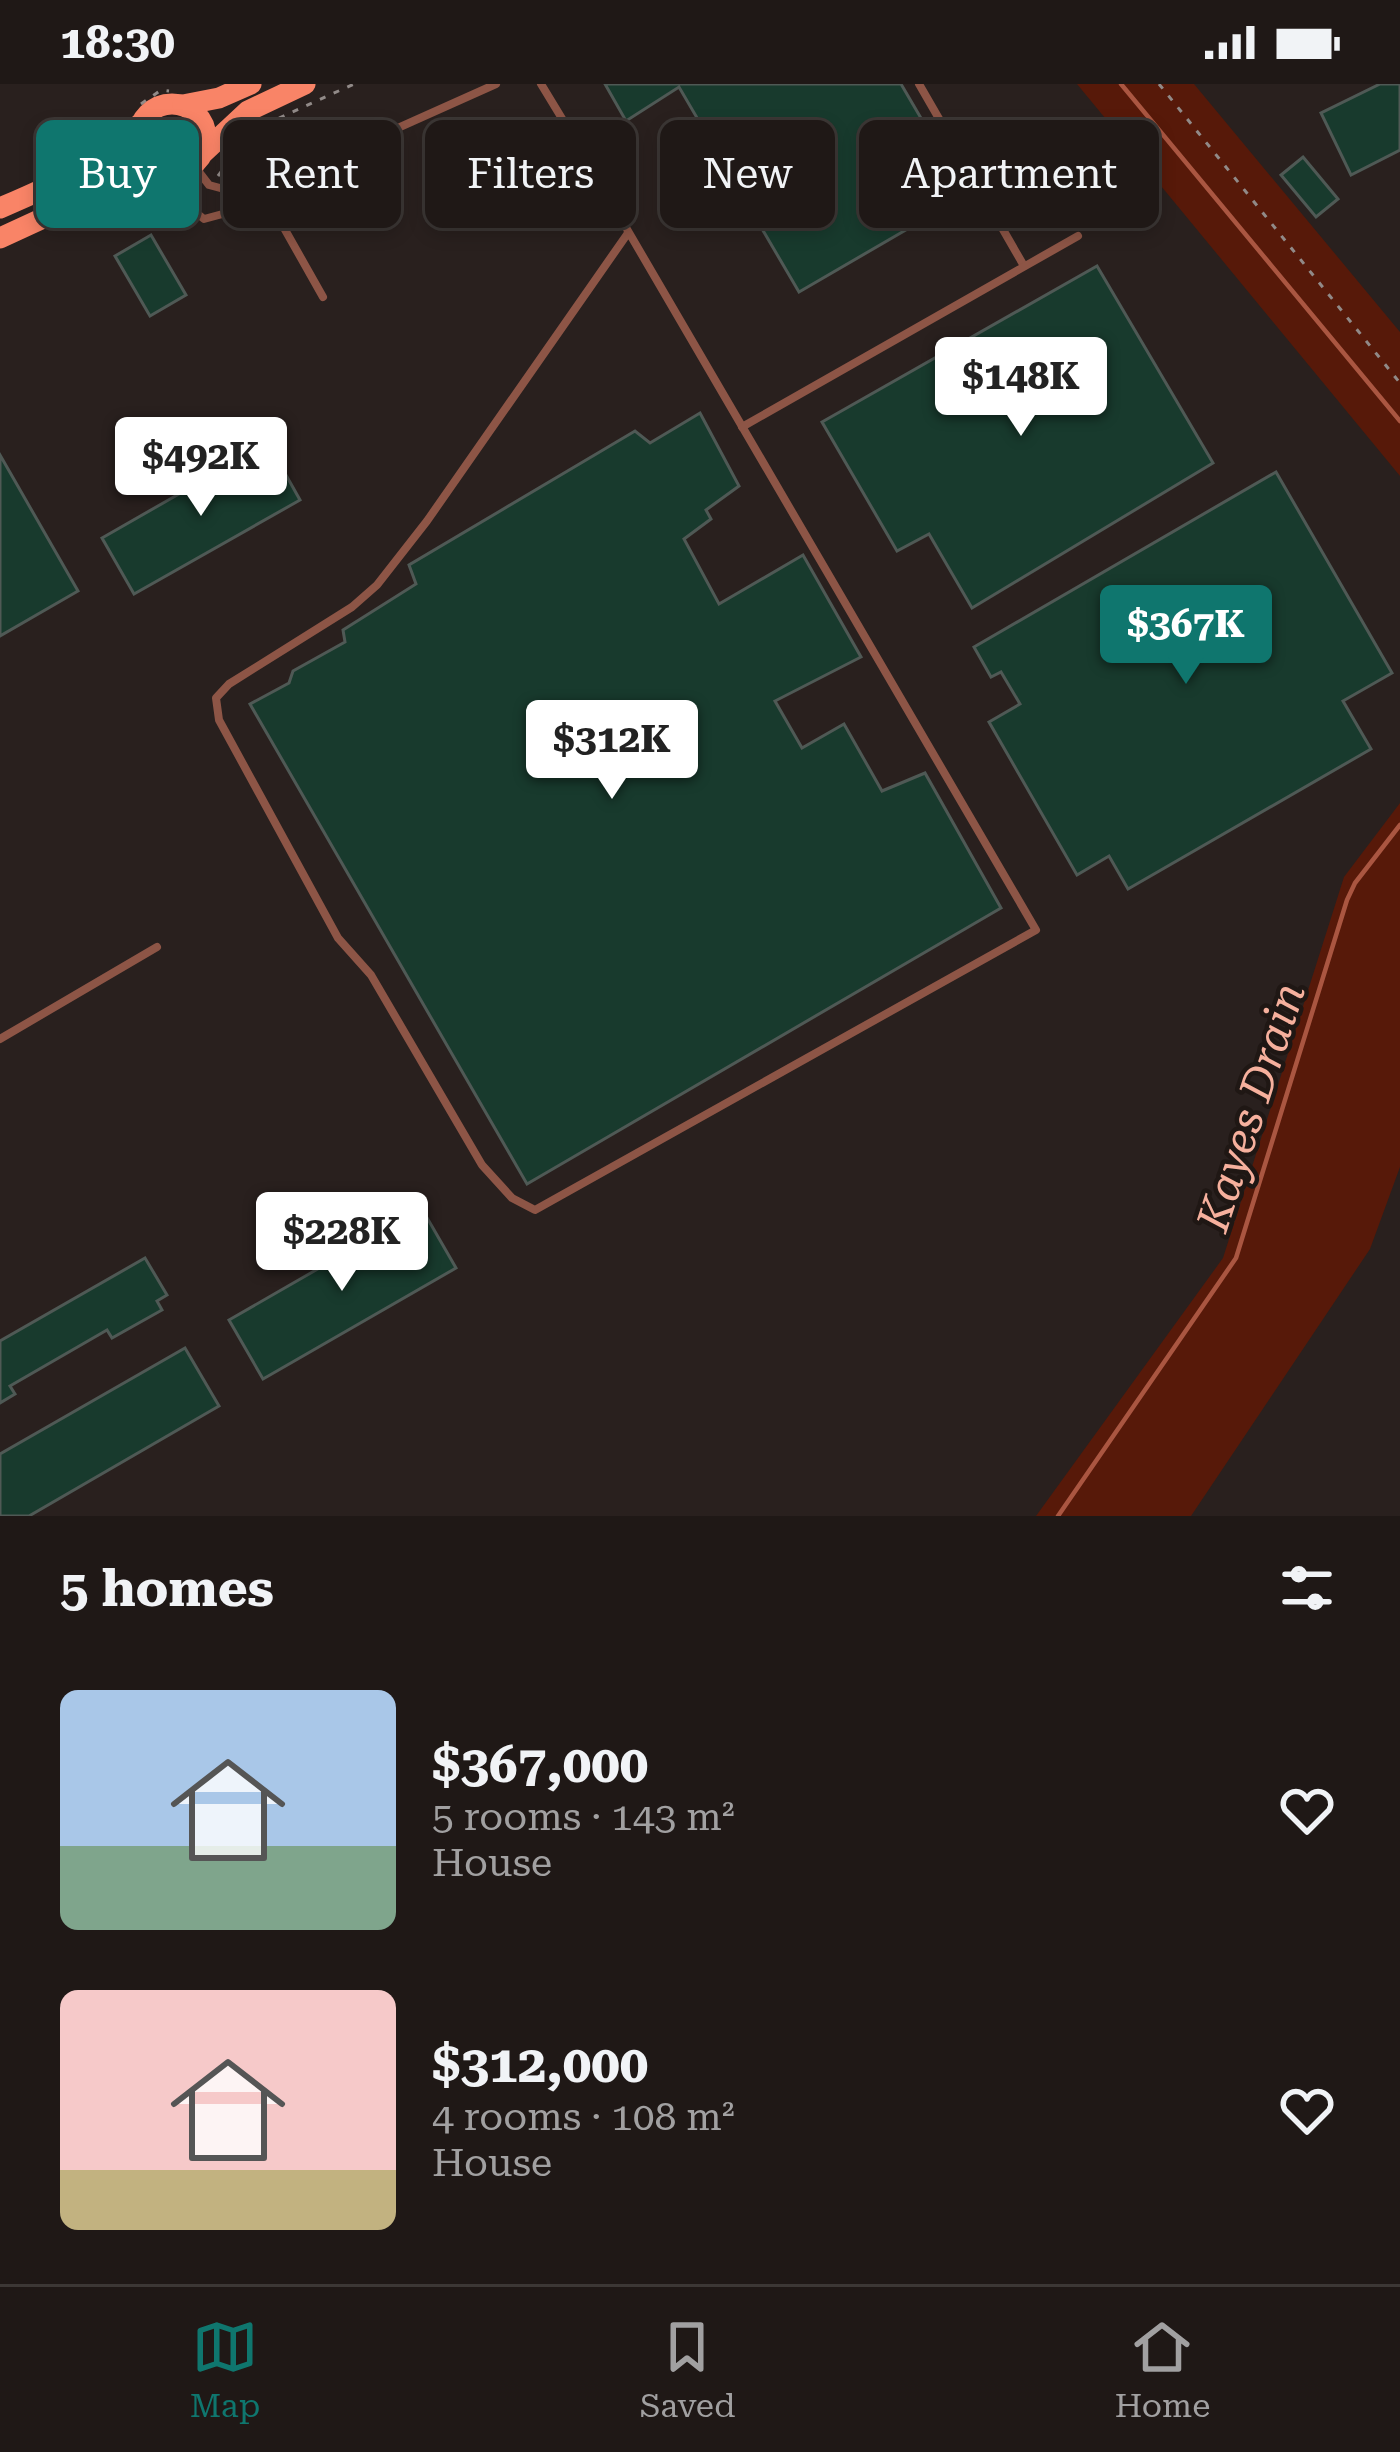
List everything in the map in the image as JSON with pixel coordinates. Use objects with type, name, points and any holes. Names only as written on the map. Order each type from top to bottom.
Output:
[{"type":"main road","points":[[143,120],[153,109],[219,98],[251,84]]},
{"type":"main road","points":[[199,158],[248,110],[305,84]]},
{"type":"main road","points":[[183,105],[202,119],[207,141],[203,155]]},
{"type":"main road","points":[[0,208],[36,193]]},
{"type":"main road","points":[[0,238],[36,222]]},
{"type":"lane","points":[[401,127],[496,84]]},
{"type":"lane","points":[[541,84],[1036,931],[536,1210],[512,1198],[482,1165],[371,975],[338,938],[220,720],[215,698],[229,684],[352,607],[377,584],[427,521],[628,233]]},
{"type":"lane","points":[[919,84],[1024,266]]},
{"type":"lane","points":[[203,155],[199,172],[209,185],[223,189]]},
{"type":"lane","points":[[284,228],[323,297]]},
{"type":"lane","points":[[742,427],[1078,236]]},
{"type":"lane","points":[[0,1039],[157,946]]},
{"type":"path","points":[[267,120],[283,118],[354,84]]},
{"type":"path","points":[[1159,84],[1400,383]]},
{"type":"shaded area","points":[[1077,84],[1194,84],[1400,332],[1400,476],[1159,184],[1159,120],[1107,120]]},
{"type":"shaded area","points":[[1400,803],[1400,1167],[1370,1249],[1191,1516],[1036,1516],[1223,1258],[1344,877]]},
{"type":"building","points":[[605,84],[901,84],[922,120],[859,120],[859,228],[909,228],[799,292],[762,228],[835,228],[835,120],[698,120],[679,87],[625,120]]},
{"type":"building","points":[[1380,84],[1400,84],[1400,150],[1351,175],[1321,113]]},
{"type":"building","points":[[1303,157],[1338,199],[1316,217],[1281,175]]},
{"type":"building","points":[[151,235],[186,295],[150,316],[115,256]]},
{"type":"building","points":[[1097,266],[1213,463],[972,608],[929,534],[897,551],[822,422]]},
{"type":"building","points":[[700,413],[739,486],[706,510],[711,519],[684,539],[719,604],[803,555],[861,657],[775,701],[802,748],[844,724],[882,791],[925,773],[1001,908],[527,1184],[250,704],[289,683],[293,671],[345,642],[343,630],[416,584],[409,565],[635,431],[650,443]]},
{"type":"building","points":[[268,443],[300,500],[134,594],[102,538]]},
{"type":"building","points":[[0,455],[78,591],[0,636]]},
{"type":"building","points":[[1276,472],[1392,673],[1343,701],[1371,749],[1128,889],[1109,856],[1077,875],[989,722],[1020,704],[1001,672],[991,677],[974,647]]},
{"type":"building","points":[[422,1209],[456,1268],[263,1379],[229,1320]]},
{"type":"building","points":[[145,1258],[167,1295],[157,1301],[162,1310],[112,1338],[107,1330],[10,1386],[15,1394],[0,1403],[0,1341]]},
{"type":"building","points":[[185,1348],[219,1406],[29,1516],[0,1516],[0,1454]]},
{"type":"waterway","points":[[1121,84],[1400,421]]},
{"type":"waterway","name":"Kayes Drain","points":[[1058,1516],[1236,1258],[1347,900],[1400,825]]}]
